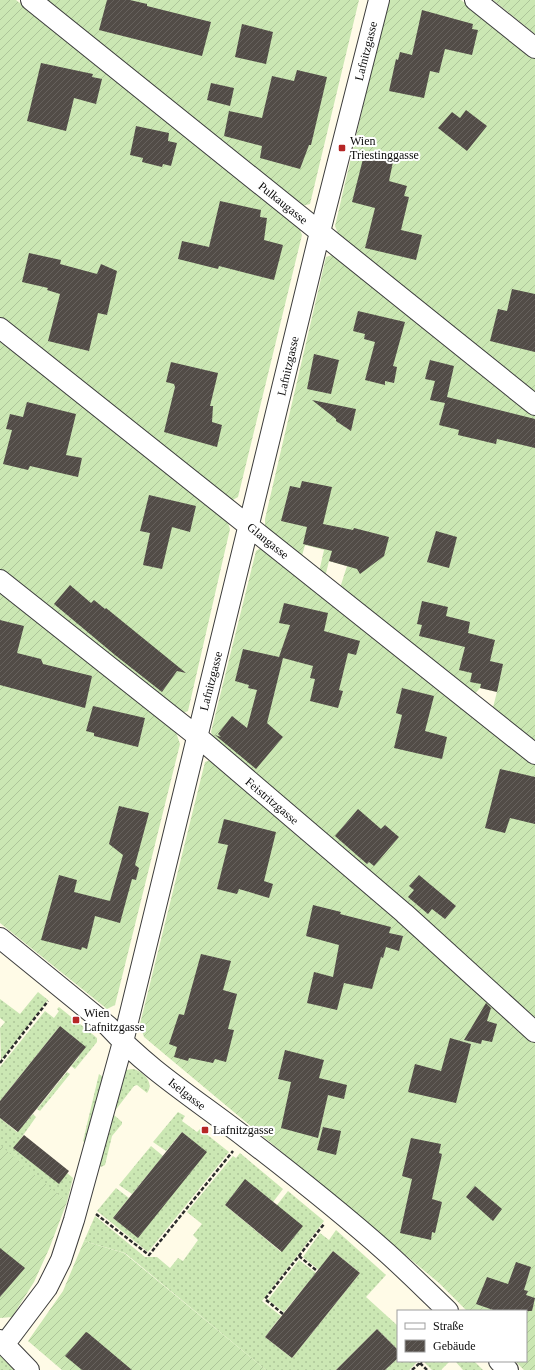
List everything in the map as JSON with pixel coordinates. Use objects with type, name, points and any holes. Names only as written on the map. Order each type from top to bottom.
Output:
[{"type":"street","name":"Pulkaugasse","points":[[30,0],[535,405]]},
{"type":"street","name":"Lafnitzgasse","points":[[2,1342],[47,1288],[61,1260],[79,1201],[123,1042],[378,0]]},
{"type":"street","points":[[475,0],[535,48]]},
{"type":"street","name":"Glangasse","points":[[0,328],[535,754]]},
{"type":"street","name":"Feistritzgasse","points":[[0,580],[198,737],[404,913],[535,1032]]},
{"type":"street","name":"Iselgasse","points":[[0,938],[108,1026],[123,1042],[216,1117],[245,1137],[387,1252],[447,1310]]},
{"type":"street","points":[[2,1342],[29,1370]]},
{"type":"street","points":[[500,1362],[508,1370]]},
{"type":"path","points":[[0,1063],[60,986]]},
{"type":"path","points":[[79,1201],[149,1255],[245,1137]]},
{"type":"path","points":[[283,1314],[265,1299],[335,1209]]},
{"type":"path","points":[[299,1256],[318,1271]]},
{"type":"path","points":[[412,1370],[421,1362],[427,1370]]},
{"type":"green space","points":[[0,0],[16,0],[297,222],[302,235],[238,497],[231,501],[0,317]]},
{"type":"green space","points":[[43,0],[359,0],[310,204],[302,206]]},
{"type":"green space","points":[[388,0],[461,0],[535,59],[535,393],[339,236],[335,226]]},
{"type":"green space","points":[[493,0],[535,0],[535,34]]},
{"type":"green space","points":[[335,254],[535,414],[535,745],[492,711],[497,692],[480,688],[473,696],[340,588],[347,566],[329,561],[325,577],[319,572],[324,550],[305,545],[301,559],[265,528],[265,519],[326,257]]},
{"type":"green space","points":[[0,336],[226,517],[230,529],[188,711],[180,714],[0,569]]},
{"type":"green space","points":[[262,547],[535,763],[535,1022],[216,744],[211,732],[256,551]]},
{"type":"green space","points":[[0,589],[175,729],[180,744],[115,1005],[107,1009],[0,923]]},
{"type":"green space","points":[[210,760],[414,932],[535,1042],[535,1370],[524,1370],[516,1362],[527,1362],[527,1310],[466,1310],[439,1283],[144,1037],[140,1024],[205,762]]},
{"type":"green space","points":[[38,992],[48,1000],[1,1060],[0,1028],[5,1022],[0,1018],[0,999],[20,1014]]},
{"type":"green space","points":[[59,1007],[97,1038],[97,1042],[75,1069],[71,1066],[79,1057],[60,1026],[0,1101],[0,1067],[45,1011],[54,1018],[59,1011],[57,1009]]},
{"type":"green space","points":[[133,1069],[141,1072],[147,1078],[150,1085],[149,1089],[147,1093],[137,1085],[134,1086],[114,1112],[114,1115],[122,1122],[122,1124],[112,1136],[105,1165],[101,1167],[99,1165],[125,1070]]},
{"type":"green space","points":[[67,1072],[70,1074],[40,1111],[37,1109]]},
{"type":"green space","points":[[99,1074],[103,1077],[85,1143],[83,1141]]},
{"type":"green space","points":[[178,1112],[185,1116],[182,1121],[197,1132],[200,1129],[229,1152],[148,1252],[97,1211],[116,1188],[129,1198],[113,1218],[138,1237],[206,1152],[182,1132],[166,1151],[153,1142]]},
{"type":"green space","points":[[33,1114],[36,1117],[14,1148],[67,1173],[73,1178],[67,1202],[0,1148],[0,1118],[17,1132]]},
{"type":"green space","points":[[0,1145],[67,1202],[49,1249],[34,1282],[12,1317],[0,1318]]},
{"type":"green space","points":[[151,1146],[163,1156],[132,1194],[119,1185]]},
{"type":"green space","points":[[240,1153],[283,1189],[273,1202],[245,1180],[225,1205],[281,1252],[277,1205],[288,1191],[324,1221],[262,1301],[281,1316],[265,1337],[292,1358],[360,1273],[333,1251],[319,1270],[303,1257],[320,1233],[329,1240],[336,1230],[386,1275],[366,1297],[397,1325],[397,1349],[377,1329],[336,1370],[266,1370],[125,1253],[84,1241],[95,1216],[145,1257],[157,1257],[170,1268],[178,1258],[183,1261],[198,1240],[193,1235],[202,1224],[187,1212],[233,1156],[236,1158]]},
{"type":"green space","points":[[84,1241],[124,1253],[266,1370],[62,1370],[28,1341],[63,1291]]},
{"type":"green space","points":[[299,1260],[316,1273],[284,1312],[268,1300]]},
{"type":"green space","points":[[0,1355],[17,1370],[0,1370]]},
{"type":"green space","points":[[397,1359],[397,1362],[417,1362],[409,1370],[385,1370]]},
{"type":"green space","points":[[424,1362],[449,1362],[441,1370],[432,1370]]},
{"type":"green space","points":[[456,1362],[475,1362],[483,1370],[463,1370]]},
{"type":"building","points":[[107,0],[130,0],[147,4],[147,6],[211,22],[202,56],[99,30]]},
{"type":"building","points":[[422,10],[473,24],[472,29],[478,30],[472,55],[445,49],[439,73],[430,71],[424,98],[389,91],[396,59],[398,60],[400,52],[412,55]]},
{"type":"building","points":[[242,24],[273,32],[266,64],[235,57]]},
{"type":"building","points":[[41,63],[93,74],[92,77],[102,79],[96,104],[74,98],[66,131],[27,121]]},
{"type":"building","points":[[297,70],[327,77],[311,145],[309,145],[300,169],[260,158],[262,146],[224,136],[229,111],[262,118],[272,76],[294,81]]},
{"type":"building","points":[[211,83],[234,88],[230,106],[207,100]]},
{"type":"building","points":[[466,110],[487,126],[467,151],[438,128],[452,112],[460,118]]},
{"type":"building","points":[[136,126],[169,133],[168,141],[177,143],[171,166],[163,164],[162,167],[142,162],[143,158],[130,155]]},
{"type":"building","points":[[364,155],[393,162],[389,181],[407,186],[404,196],[409,197],[401,230],[422,235],[416,260],[365,248],[375,208],[352,202]]},
{"type":"building","points":[[220,201],[261,210],[260,217],[267,218],[264,240],[283,245],[274,280],[219,266],[218,269],[178,259],[182,241],[209,247]]},
{"type":"building","points":[[29,253],[61,260],[60,264],[97,274],[101,264],[117,271],[107,315],[98,313],[89,351],[48,341],[60,294],[47,290],[48,288],[22,282]]},
{"type":"building","points":[[512,289],[535,294],[535,352],[490,341],[498,309],[507,311]]},
{"type":"building","points":[[358,311],[405,322],[393,366],[397,367],[394,383],[385,381],[385,385],[365,380],[375,342],[364,339],[365,334],[353,331]]},
{"type":"building","points":[[314,354],[339,360],[331,394],[307,389]]},
{"type":"building","points":[[430,360],[454,366],[447,397],[535,419],[535,448],[497,439],[496,444],[458,435],[459,430],[439,425],[445,403],[430,400],[435,381],[425,379]]},
{"type":"building","points":[[171,362],[218,373],[210,406],[213,406],[212,422],[222,425],[217,447],[164,432],[175,387],[174,384],[166,382]]},
{"type":"building","points":[[312,400],[356,409],[351,431],[336,421],[336,419]]},
{"type":"building","points":[[27,402],[76,414],[66,455],[82,458],[78,477],[30,466],[28,470],[3,464],[12,430],[6,429],[10,414],[23,417]]},
{"type":"building","points":[[302,481],[332,487],[323,524],[353,530],[354,528],[389,537],[384,556],[360,574],[357,569],[329,561],[332,551],[303,544],[307,527],[281,521],[290,486],[300,488]]},
{"type":"building","points":[[149,495],[196,506],[190,532],[172,527],[162,569],[143,565],[150,533],[140,531]]},
{"type":"building","points":[[436,531],[457,537],[449,568],[427,562]]},
{"type":"building","points":[[70,585],[91,603],[94,600],[105,609],[106,608],[186,673],[177,671],[162,692],[54,604]]},
{"type":"building","points":[[422,601],[448,607],[446,616],[470,622],[468,633],[495,640],[490,661],[503,664],[497,692],[480,688],[481,684],[470,682],[472,673],[459,670],[465,647],[419,636],[422,625],[417,624]]},
{"type":"building","points":[[284,603],[328,613],[324,631],[360,641],[356,655],[348,653],[339,690],[343,691],[338,708],[310,701],[315,679],[310,678],[313,666],[283,658],[267,723],[283,737],[256,769],[215,735],[221,737],[218,734],[232,716],[247,728],[257,690],[248,688],[249,685],[235,681],[243,649],[279,657],[290,625],[279,623]]},
{"type":"building","points":[[0,620],[24,626],[17,653],[41,659],[43,664],[92,676],[85,708],[0,685]]},
{"type":"building","points":[[402,688],[434,696],[425,731],[447,737],[442,759],[394,748],[402,715],[396,713]]},
{"type":"building","points":[[93,706],[145,718],[138,747],[94,736],[94,733],[86,731]]},
{"type":"building","points":[[500,769],[535,777],[535,824],[510,818],[505,833],[485,828]]},
{"type":"building","points":[[119,806],[149,813],[135,865],[139,868],[136,880],[132,879],[120,923],[95,916],[87,949],[82,947],[81,950],[41,940],[59,875],[77,880],[74,892],[110,901],[123,855],[109,844]]},
{"type":"building","points":[[358,809],[381,829],[385,825],[399,837],[374,866],[369,862],[367,864],[335,836]]},
{"type":"building","points":[[224,819],[276,832],[264,881],[273,884],[269,898],[239,889],[237,894],[217,889],[228,845],[218,843]]},
{"type":"building","points":[[419,875],[456,906],[445,919],[432,909],[428,914],[408,897],[414,890],[409,886]]},
{"type":"building","points":[[313,905],[341,912],[340,914],[391,927],[389,933],[403,936],[399,951],[386,947],[383,958],[381,957],[372,989],[344,983],[337,1010],[307,1003],[314,972],[333,977],[339,945],[306,936]]},
{"type":"building","points":[[201,954],[231,961],[223,990],[237,994],[228,1029],[234,1030],[226,1062],[215,1059],[213,1063],[189,1058],[188,1061],[174,1057],[177,1047],[169,1044],[179,1014],[184,1015]]},
{"type":"building","points":[[486,1003],[491,1008],[487,1021],[497,1024],[492,1042],[482,1040],[481,1044],[464,1040]]},
{"type":"building","points":[[60,1026],[86,1047],[18,1132],[0,1118],[0,1101]]},
{"type":"building","points":[[450,1038],[471,1044],[456,1103],[408,1092],[415,1064],[441,1071]]},
{"type":"building","points":[[285,1050],[324,1060],[319,1078],[347,1085],[344,1099],[328,1095],[318,1138],[281,1128],[291,1082],[278,1079]]},
{"type":"building","points":[[323,1127],[341,1131],[336,1155],[317,1150]]},
{"type":"building","points":[[182,1132],[207,1152],[138,1238],[113,1218]]},
{"type":"building","points":[[24,1135],[69,1171],[59,1184],[13,1148]]},
{"type":"building","points":[[411,1138],[441,1144],[439,1153],[442,1154],[432,1199],[442,1202],[435,1233],[432,1232],[431,1240],[400,1233],[412,1179],[402,1176]]},
{"type":"building","points":[[245,1179],[303,1226],[282,1252],[225,1205]]},
{"type":"building","points":[[475,1186],[502,1209],[493,1221],[466,1197]]},
{"type":"building","points":[[0,1248],[25,1268],[0,1297]]},
{"type":"building","points":[[333,1251],[360,1273],[292,1358],[265,1337]]},
{"type":"building","points":[[516,1262],[531,1267],[524,1290],[528,1291],[526,1295],[535,1298],[532,1311],[493,1310],[476,1304],[487,1277],[508,1284]]},
{"type":"building","points":[[377,1329],[397,1349],[397,1359],[385,1370],[336,1370]]},
{"type":"building","points":[[86,1332],[132,1370],[82,1370],[65,1356]]},
{"type":"place","name":"Wien Triestinggasse","points":[[342,148]]},
{"type":"place","name":"Wien Lafnitzgasse","points":[[76,1020]]},
{"type":"place","name":"Lafnitzgasse","points":[[205,1130]]}]
